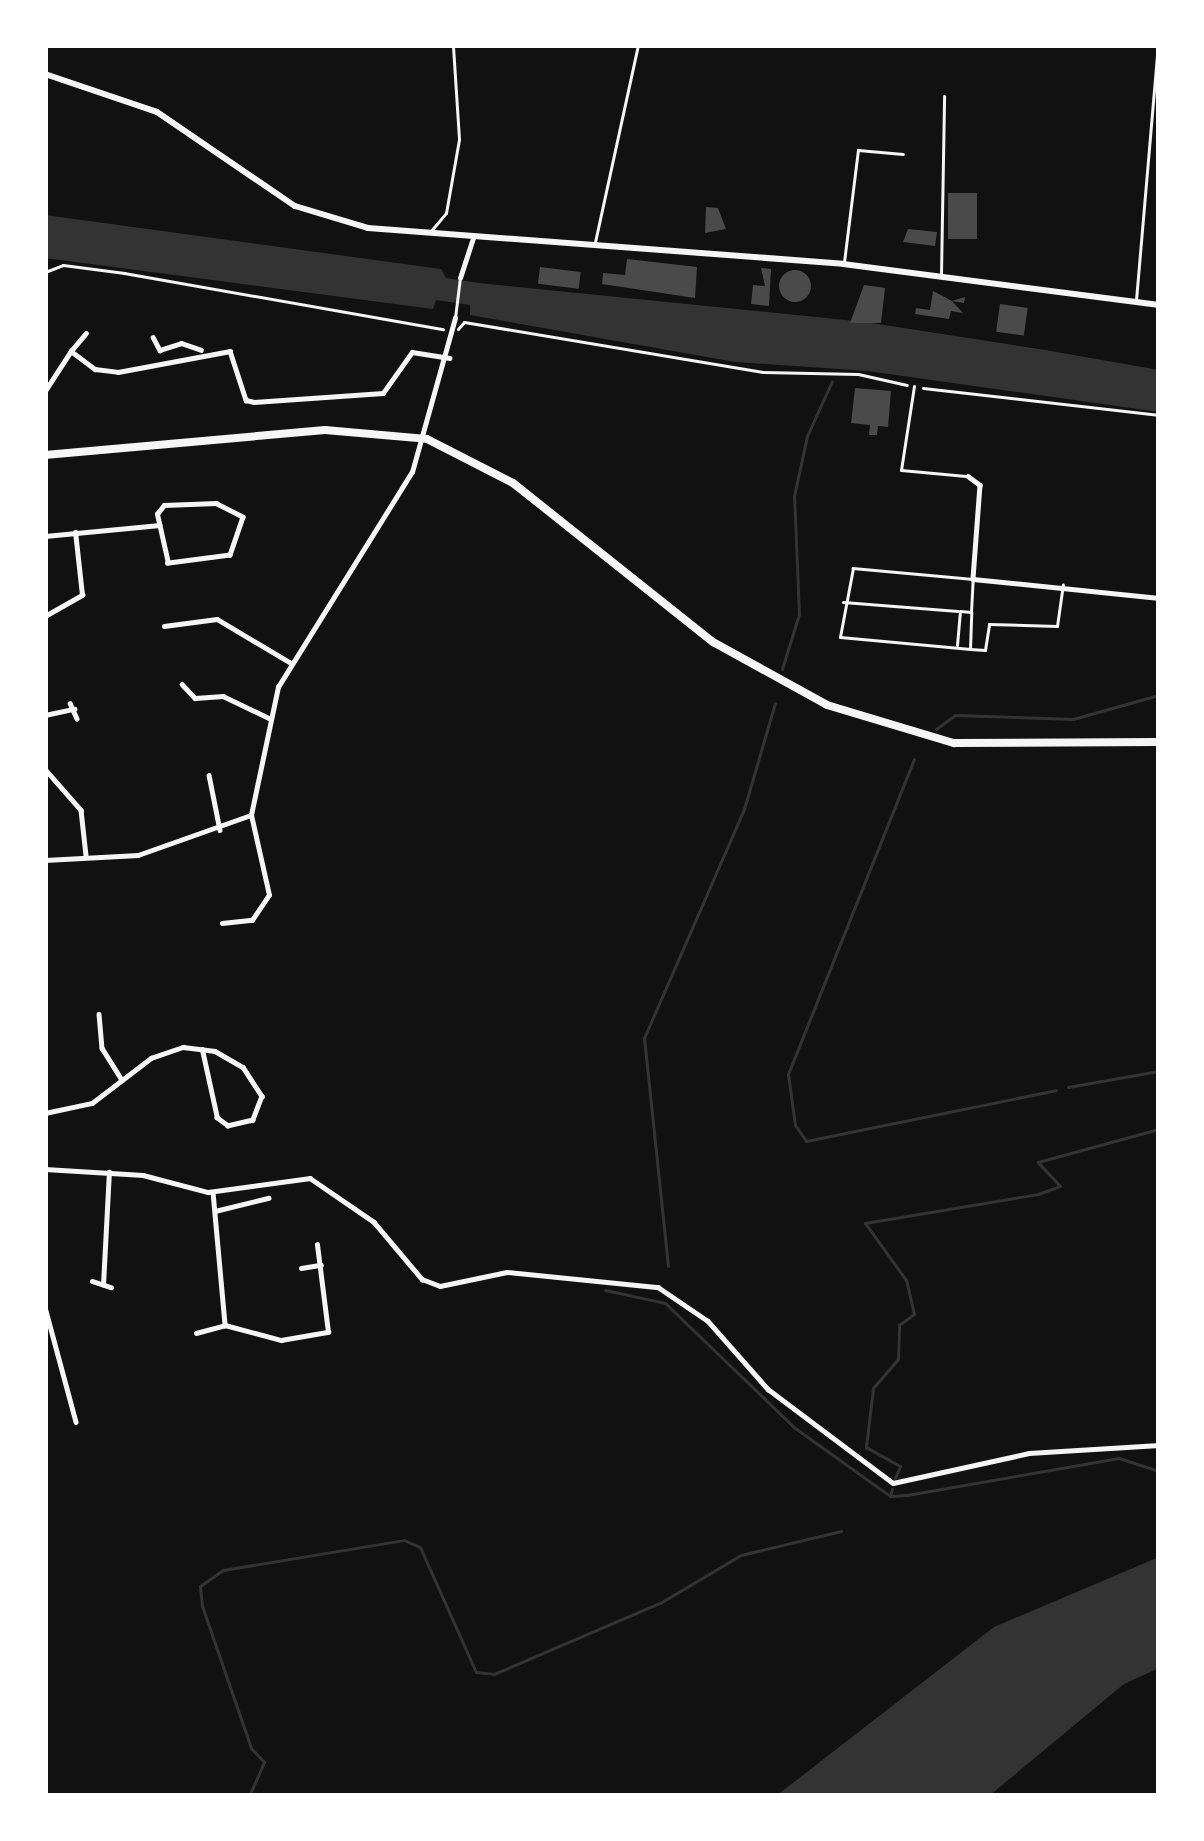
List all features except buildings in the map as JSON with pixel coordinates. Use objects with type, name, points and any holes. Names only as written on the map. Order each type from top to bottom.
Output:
[{"type":"main road","points":[[45,455],[325,430],[427,439],[513,483],[713,642],[827,705],[954,743],[1159,742]]},
{"type":"street","points":[[429,233],[446,213],[454,166],[453,45]]},
{"type":"street","points":[[595,244],[638,45]]},
{"type":"street","points":[[1136,302],[1158,45]]},
{"type":"street","points":[[45,74],[110,92],[157,112],[296,206],[368,228],[843,264],[1159,305]]},
{"type":"street","points":[[941,276],[944,96]]},
{"type":"street","points":[[843,264],[858,150],[903,154]]},
{"type":"street","points":[[222,923],[252,920],[269,895],[251,815],[269,718],[291,663],[380,534],[427,439],[450,358],[460,279],[473,237]]},
{"type":"street","points":[[45,391],[86,333]]},
{"type":"street","points":[[153,337],[160,350],[181,343],[202,351]]},
{"type":"street","points":[[70,351],[95,369],[118,372],[202,351],[230,351],[246,400],[254,402],[383,393],[412,352],[450,358]]},
{"type":"street","points":[[914,386],[902,470],[968,476],[980,485],[970,650]]},
{"type":"street","points":[[216,503],[243,518],[230,555],[217,560],[168,563],[159,525],[164,506],[216,503]]},
{"type":"street","points":[[45,536],[159,525]]},
{"type":"street","points":[[45,616],[82,595],[75,532]]},
{"type":"street","points":[[1063,584],[1057,626],[989,624],[986,650],[840,638],[842,600],[853,568],[1063,584],[1159,598]]},
{"type":"street","points":[[842,600],[971,611]]},
{"type":"street","points":[[957,649],[960,611]]},
{"type":"street","points":[[164,626],[217,619],[291,663]]},
{"type":"street","points":[[182,684],[195,698],[223,696],[269,718]]},
{"type":"street","points":[[45,715],[72,706],[77,719]]},
{"type":"street","points":[[45,769],[81,810],[86,855]]},
{"type":"street","points":[[209,775],[220,830]]},
{"type":"street","points":[[45,860],[138,856],[251,815]]},
{"type":"street","points":[[108,1015],[95,1014],[102,1048],[122,1080]]},
{"type":"street","points":[[45,1113],[92,1103],[166,1051],[202,1050],[229,1057],[254,1082],[262,1096],[253,1120],[228,1126],[218,1118],[202,1050]]},
{"type":"street","points":[[45,1169],[109,1172],[212,1192],[310,1178],[374,1222],[422,1280],[440,1286],[524,1272],[658,1287],[708,1321],[768,1389],[887,1482],[1029,1454],[1159,1445]]},
{"type":"street","points":[[92,1281],[107,1286],[109,1172]]},
{"type":"street","points":[[212,1192],[225,1325]]},
{"type":"street","points":[[215,1211],[268,1198]]},
{"type":"street","points":[[196,1333],[225,1325],[281,1340],[328,1332],[317,1246]]},
{"type":"street","points":[[301,1268],[321,1265]]},
{"type":"street","points":[[45,1306],[76,1422]]},
{"type":"path","points":[[45,272],[63,265],[451,330],[464,322],[763,371],[858,374],[914,386],[1159,415]]},
{"type":"shaded area","points":[[45,215],[441,269],[446,278],[479,283],[865,322],[1159,370],[1159,412],[868,371],[735,362],[470,315],[470,305],[436,300],[433,309],[45,258]]},
{"type":"shaded area","points":[[1159,1557],[1159,1668],[1124,1684],[989,1796],[776,1796],[994,1627]]},
{"type":"waterway","points":[[782,669],[799,614],[794,496],[807,436],[832,381]]},
{"type":"waterway","points":[[936,729],[955,715],[1073,719],[1159,695]]},
{"type":"waterway","points":[[668,1266],[644,1038],[744,809],[775,703]]},
{"type":"waterway","points":[[914,759],[788,1074],[795,1125],[806,1141],[1056,1090]]},
{"type":"waterway","points":[[1068,1087],[1159,1071]]},
{"type":"waterway","points":[[895,1478],[900,1466],[866,1447],[873,1388],[898,1359],[899,1325],[914,1314],[906,1280],[865,1223],[1038,1194],[1060,1186],[1038,1162],[1159,1129]]},
{"type":"waterway","points":[[605,1290],[665,1303],[795,1428],[890,1496]]},
{"type":"waterway","points":[[892,1489],[890,1496],[907,1495],[1119,1458],[1158,1471]]},
{"type":"waterway","points":[[249,1796],[264,1762],[251,1748],[202,1606],[200,1586],[223,1570],[404,1540],[420,1547],[476,1672],[494,1674],[660,1603],[741,1555],[841,1531]]}]
